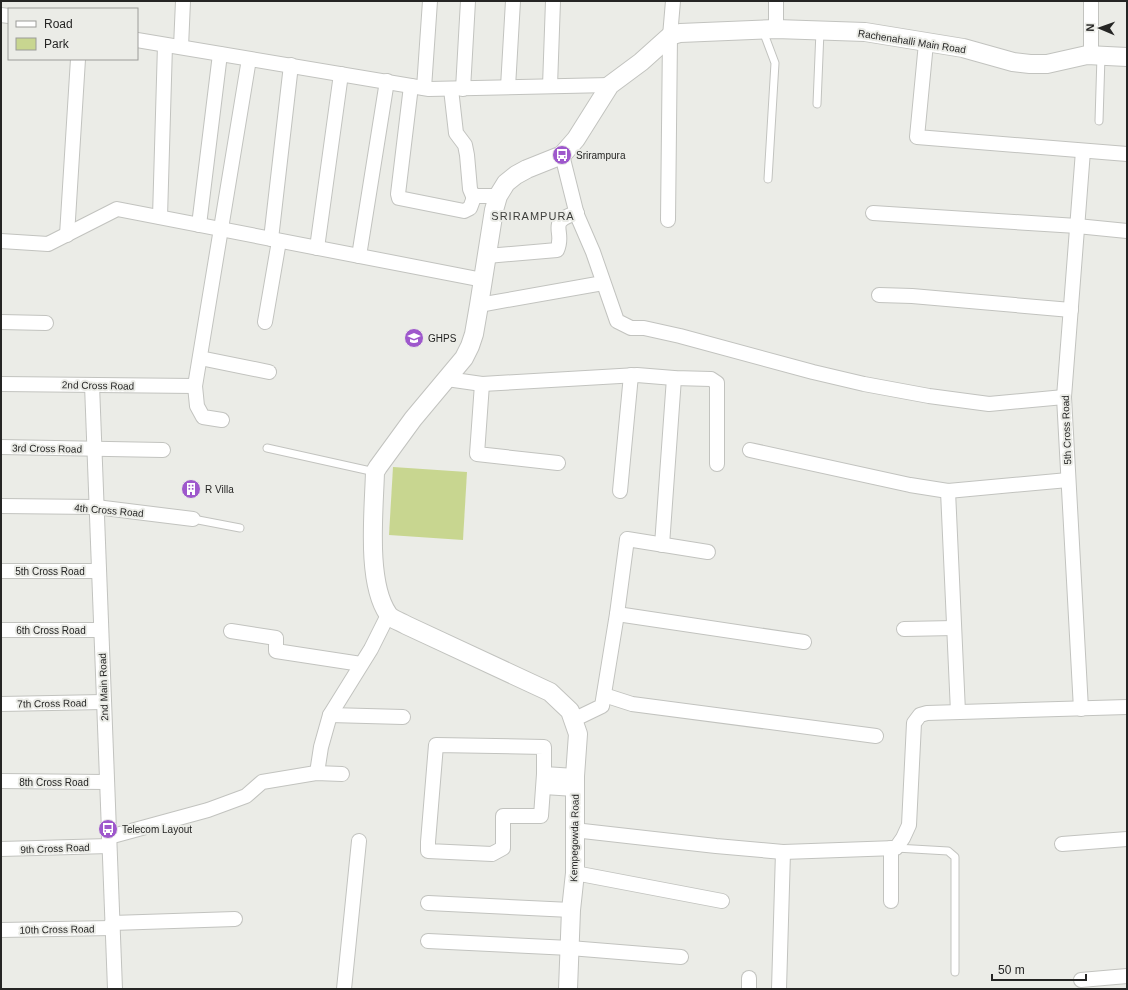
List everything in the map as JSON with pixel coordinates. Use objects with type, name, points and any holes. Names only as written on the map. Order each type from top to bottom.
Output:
[{"type":"street","points":[[180,48],[182,1]]},
{"type":"street","points":[[430,1],[418,87],[398,198],[464,211],[470,208],[473,196],[470,189],[465,145],[456,133],[457,89],[468,1]]},
{"type":"street","points":[[508,87],[513,1]]},
{"type":"street","points":[[550,86],[553,1]]},
{"type":"street","points":[[668,220],[670,36],[673,1]]},
{"type":"street","points":[[770,30],[776,1]]},
{"type":"street","points":[[1091,1],[1096,56]]},
{"type":"street","name":"Rachenahalli Main Road","points":[[670,36],[680,33],[770,30],[865,32],[964,48],[1013,62],[1030,64],[1047,64],[1096,56],[1127,57]]},
{"type":"street","points":[[670,36],[642,62],[610,85],[576,138],[562,155],[516,175],[506,183],[498,196],[493,216],[474,334],[470,346],[464,358],[413,419],[378,467],[376,472],[373,548],[378,592],[388,615],[406,625],[550,692],[570,711],[575,727],[602,706],[627,540],[708,552]]},
{"type":"street","points":[[138,40],[418,87],[457,89],[610,85]]},
{"type":"street","points":[[926,43],[918,137],[1127,154]]},
{"type":"street","points":[[160,217],[166,45]]},
{"type":"street","points":[[199,225],[220,54]]},
{"type":"street","points":[[222,420],[204,416],[197,406],[195,386],[249,59]]},
{"type":"street","points":[[67,235],[78,60]]},
{"type":"street","points":[[265,322],[275,240],[291,65]]},
{"type":"street","points":[[317,248],[341,74]]},
{"type":"street","points":[[359,256],[387,81]]},
{"type":"street","name":"5th Cross Road","points":[[1081,709],[1064,397],[1083,151]]},
{"type":"street","points":[[562,155],[577,212],[618,322],[631,328],[644,328],[680,336],[813,372],[864,384],[928,396],[989,404],[1064,397]]},
{"type":"street","points":[[473,196],[498,196]]},
{"type":"street","points":[[1,241],[48,244],[117,209],[483,280]]},
{"type":"street","points":[[487,256],[557,250],[559,222],[562,218],[577,212]]},
{"type":"street","points":[[873,212],[1078,226],[1127,231]]},
{"type":"street","points":[[479,305],[604,283]]},
{"type":"street","points":[[879,295],[912,296],[1071,310]]},
{"type":"street","points":[[1,322],[46,323]]},
{"type":"street","points":[[200,358],[269,372]]},
{"type":"street","points":[[447,379],[482,384],[631,375],[711,379],[717,383],[717,464]]},
{"type":"street","points":[[620,491],[631,375]]},
{"type":"street","points":[[662,545],[674,378]]},
{"type":"street","name":"2nd Cross Road","points":[[1,384],[195,386]]},
{"type":"street","points":[[482,384],[477,454],[558,463]]},
{"type":"street","name":"2nd Main Road","points":[[92,385],[100,630],[115,989]]},
{"type":"street","name":"3rd Cross Road","points":[[1,447],[163,450]]},
{"type":"street","points":[[750,450],[910,485],[948,491],[1068,480]]},
{"type":"street","points":[[948,491],[958,712]]},
{"type":"street","name":"4th Cross Road","points":[[1,506],[96,507],[193,519]]},
{"type":"street","name":"5th Cross Road","points":[[1,571],[98,571]]},
{"type":"street","points":[[617,614],[804,642]]},
{"type":"street","points":[[317,773],[321,747],[330,715],[370,649],[388,615]]},
{"type":"street","points":[[904,629],[954,628]]},
{"type":"street","name":"6th Cross Road","points":[[1,630],[100,630]]},
{"type":"street","points":[[231,631],[276,638],[276,651],[361,664]]},
{"type":"street","points":[[604,695],[632,704],[876,736]]},
{"type":"street","name":"7th Cross Road","points":[[1,704],[103,702]]},
{"type":"street","points":[[891,901],[894,848],[903,838],[909,826],[914,723],[920,715],[927,712],[1127,707]]},
{"type":"street","points":[[330,715],[403,717]]},
{"type":"street","name":"Kempegowda Road","points":[[568,989],[571,910],[575,873],[575,727]]},
{"type":"street","points":[[436,744],[544,747],[544,780],[541,816],[503,816],[503,848],[492,854],[428,851],[436,744]]},
{"type":"street","name":"9th Cross Road","points":[[1,849],[109,842],[246,796],[262,782],[317,773],[342,774]]},
{"type":"street","points":[[544,780],[575,782]]},
{"type":"street","name":"8th Cross Road","points":[[1,781],[106,782]]},
{"type":"street","points":[[574,830],[783,852],[894,848]]},
{"type":"street","points":[[1062,844],[1127,839]]},
{"type":"street","points":[[344,989],[359,841]]},
{"type":"street","points":[[779,989],[783,852]]},
{"type":"street","points":[[575,873],[722,901]]},
{"type":"street","points":[[428,903],[571,910]]},
{"type":"street","name":"10th Cross Road","points":[[1,930],[112,926],[235,919]]},
{"type":"street","points":[[428,941],[570,948],[681,957]]},
{"type":"street","points":[[1081,980],[1127,976]]},
{"type":"lane","points":[[768,179],[774,63],[770,30]]},
{"type":"lane","points":[[817,104],[820,31]]},
{"type":"lane","points":[[1096,56],[1099,121]]},
{"type":"lane","points":[[268,448],[376,472]]},
{"type":"lane","points":[[193,519],[240,528]]},
{"type":"lane","points":[[894,848],[948,851],[955,857],[956,972]]},
{"type":"green space","points":[[393,467],[467,472],[463,540],[389,535]]},
{"type":"place","name":"Srirampura","points":[[562,155]]},
{"type":"place","name":"GHPS","points":[[414,338]]},
{"type":"place","name":"R Villa","points":[[191,489]]},
{"type":"place","name":"Telecom Layout","points":[[108,829]]},
{"type":"district","name":"SRIRAMPURA","points":[[533,216]]}]
